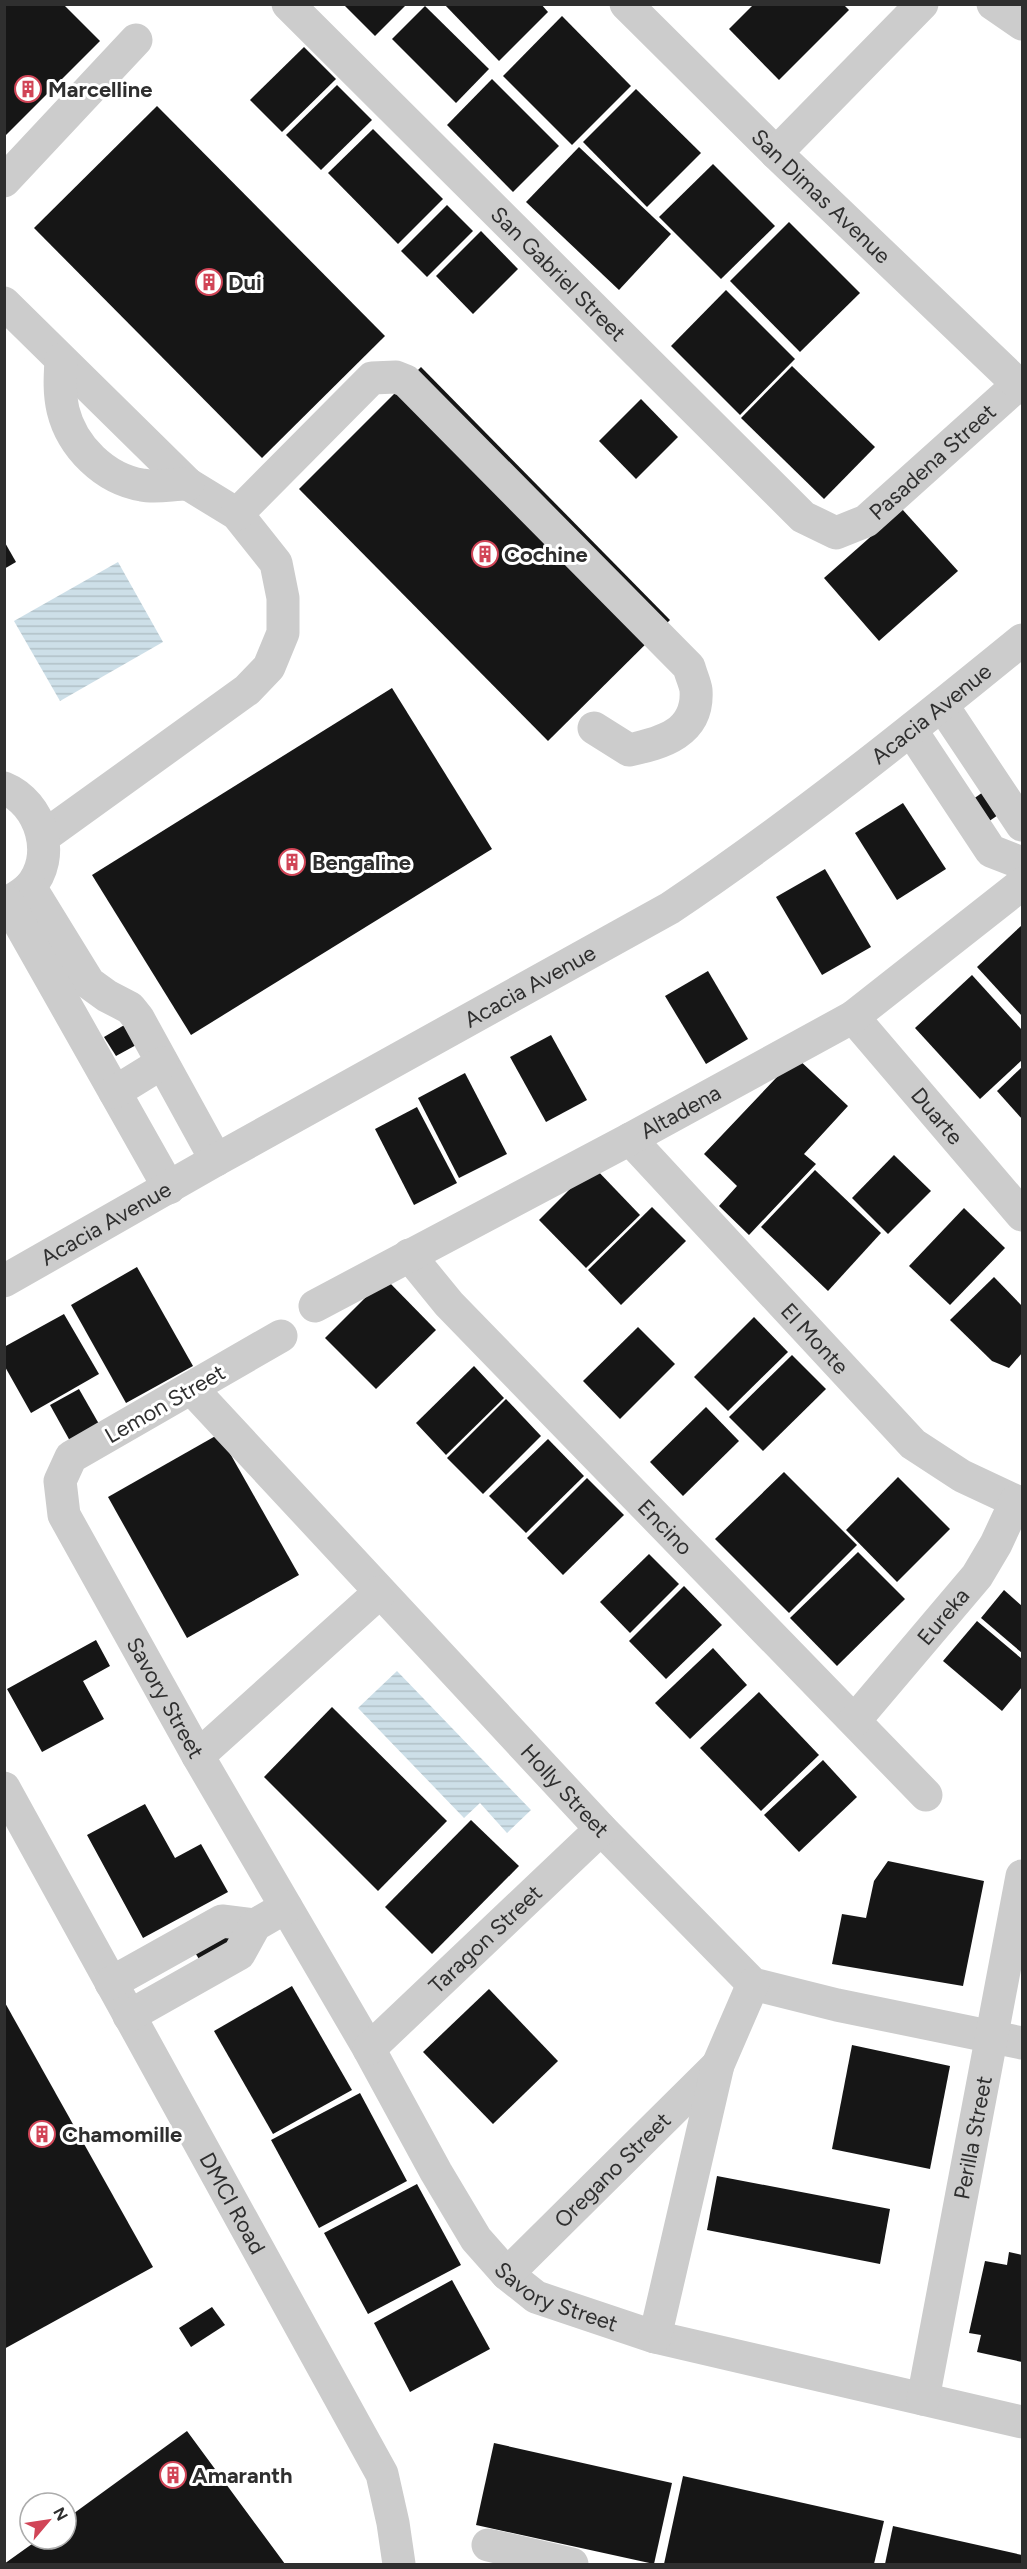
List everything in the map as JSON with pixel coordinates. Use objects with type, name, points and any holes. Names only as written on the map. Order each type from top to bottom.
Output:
[{"type":"street","name":"San Gabriel Street","points":[[288,4],[803,517],[836,533]]},
{"type":"street","name":"San Dimas Avenue","points":[[626,4],[776,153],[1021,387]]},
{"type":"street","points":[[776,153],[922,4]]},
{"type":"street","points":[[993,4],[1023,24]]},
{"type":"street","points":[[4,181],[136,40]]},
{"type":"street","points":[[4,303],[188,484],[237,514],[276,563],[283,598],[283,633],[269,667],[247,690],[43,837]]},
{"type":"street","points":[[61,360],[60,391],[63,411],[70,431],[99,466],[119,478],[143,486],[188,484]]},
{"type":"street","points":[[237,514],[372,378],[396,377],[406,381],[690,667],[696,691],[693,711],[685,729],[656,744],[629,750],[594,728]]},
{"type":"street","name":"Pasadena Street","points":[[836,533],[866,521],[1021,387]]},
{"type":"street","name":"Acacia Avenue","points":[[4,1281],[216,1160],[670,908],[717,876],[911,730],[1023,640]]},
{"type":"street","points":[[942,705],[1023,825]]},
{"type":"street","points":[[911,730],[991,850],[1023,863]]},
{"type":"street","points":[[957,798],[989,776]]},
{"type":"street","points":[[4,788],[16,793],[34,812],[43,837],[42,863],[14,898]]},
{"type":"street","name":"Altadena","points":[[315,1306],[630,1139],[853,1017],[1023,884]]},
{"type":"street","points":[[14,898],[89,983],[130,1008],[138,1018],[216,1160]]},
{"type":"street","points":[[14,898],[115,1092],[169,1188]]},
{"type":"street","name":"Duarte","points":[[853,1017],[1023,1215]]},
{"type":"street","points":[[115,1092],[162,1063]]},
{"type":"street","name":"El Monte","points":[[630,1139],[913,1444],[962,1476],[1019,1502]]},
{"type":"street","name":"Encino","points":[[410,1255],[449,1304],[926,1795]]},
{"type":"street","name":"Lemon Street","points":[[60,1481],[71,1457],[281,1336]]},
{"type":"street","name":"Holly Street","points":[[192,1389],[601,1829],[753,1984]]},
{"type":"street","name":"Savory Street","points":[[60,1481],[64,1515],[198,1756],[369,2049],[436,2172],[476,2239],[507,2274],[536,2297],[655,2337],[1023,2422]]},
{"type":"street","name":"Eureka","points":[[855,1720],[977,1576],[1019,1502]]},
{"type":"street","points":[[198,1756],[380,1592]]},
{"type":"street","name":"DMCI Road","points":[[4,1788],[382,2474],[393,2523],[399,2565]]},
{"type":"street","name":"Taragon Street","points":[[369,2049],[601,1829]]},
{"type":"street","name":"Perilla Street","points":[[923,2399],[1007,2039],[1023,1876]]},
{"type":"street","points":[[129,2016],[239,1954],[255,1924],[286,1907]]},
{"type":"street","points":[[111,1983],[222,1921],[255,1924]]},
{"type":"street","points":[[171,1949],[189,1982]]},
{"type":"street","points":[[753,1984],[837,2005],[1007,2039]]},
{"type":"street","name":"Oregano Street","points":[[655,2337],[718,2065],[753,1984]]},
{"type":"street","name":"Oregano Street","points":[[507,2274],[718,2065]]},
{"type":"street","points":[[488,2546],[572,2565]]},
{"type":"shaded area","points":[[118,562],[163,642],[60,701],[14,621]]},
{"type":"shaded area","points":[[397,1671],[531,1810],[507,1833],[480,1803],[464,1818],[358,1708]]},
{"type":"building","name":"Marcelline","points":[[4,4],[63,4],[100,41],[4,137]]},
{"type":"building","points":[[343,4],[407,4],[375,36]]},
{"type":"building","points":[[444,4],[541,4],[548,12],[499,61]]},
{"type":"building","points":[[754,4],[843,4],[849,10],[779,80],[729,29]]},
{"type":"building","points":[[425,6],[489,69],[456,103],[392,39]]},
{"type":"building","points":[[562,16],[631,86],[572,145],[503,76]]},
{"type":"building","points":[[304,47],[336,79],[282,132],[250,100]]},
{"type":"building","points":[[492,79],[559,146],[513,192],[447,125]]},
{"type":"building","points":[[337,85],[372,120],[321,170],[286,135]]},
{"type":"building","points":[[636,89],[701,153],[647,207],[583,142]]},
{"type":"building","name":"Dui","points":[[157,106],[385,336],[262,458],[34,228]]},
{"type":"building","points":[[373,129],[443,199],[398,244],[328,173]]},
{"type":"building","points":[[579,147],[671,234],[619,290],[526,202]]},
{"type":"building","points":[[713,164],[775,226],[721,279],[659,217]]},
{"type":"building","points":[[447,205],[473,231],[427,277],[401,251]]},
{"type":"building","points":[[789,222],[860,293],[800,352],[730,281]]},
{"type":"building","points":[[481,231],[518,269],[473,314],[436,276]]},
{"type":"building","points":[[726,290],[795,359],[740,415],[671,346]]},
{"type":"building","points":[[792,366],[875,447],[824,499],[741,418]]},
{"type":"building","name":"Cochine","points":[[421,367],[670,620],[548,741],[299,489]]},
{"type":"building","points":[[641,399],[678,437],[636,479],[599,441]]},
{"type":"building","points":[[902,509],[958,571],[879,641],[824,578]]},
{"type":"building","points":[[4,541],[16,562],[4,569]]},
{"type":"building","name":"Bengaline","points":[[392,688],[492,849],[191,1035],[92,875]]},
{"type":"building","points":[[986,790],[1001,813],[985,824],[969,802]]},
{"type":"building","points":[[903,803],[946,869],[897,900],[855,833]]},
{"type":"building","points":[[825,869],[871,947],[822,975],[776,897]]},
{"type":"building","points":[[1022,925],[1022,1016],[977,967]]},
{"type":"building","points":[[708,971],[748,1039],[706,1064],[665,996]]},
{"type":"building","points":[[972,975],[1022,1030],[1022,1060],[980,1099],[915,1028]]},
{"type":"building","points":[[126,1024],[138,1044],[116,1056],[104,1037]]},
{"type":"building","points":[[551,1035],[587,1100],[546,1122],[510,1057]]},
{"type":"building","points":[[796,1057],[848,1106],[804,1154],[816,1164],[749,1235],[719,1206],[737,1186],[704,1154]]},
{"type":"building","points":[[1022,1067],[1022,1119],[997,1091]]},
{"type":"building","points":[[465,1073],[507,1154],[459,1178],[418,1098]]},
{"type":"building","points":[[417,1107],[457,1183],[414,1205],[375,1129]]},
{"type":"building","points":[[894,1155],[931,1191],[888,1234],[852,1198]]},
{"type":"building","points":[[593,1166],[640,1215],[586,1268],[539,1220]]},
{"type":"building","points":[[815,1170],[881,1233],[828,1291],[761,1227]]},
{"type":"building","points":[[652,1207],[686,1241],[621,1305],[588,1270]]},
{"type":"building","points":[[964,1208],[1005,1248],[950,1305],[909,1266]]},
{"type":"building","points":[[137,1267],[193,1366],[126,1403],[71,1305]]},
{"type":"building","points":[[994,1277],[1022,1306],[1022,1353],[1009,1368],[992,1361],[950,1320]]},
{"type":"building","points":[[385,1278],[436,1330],[376,1389],[325,1338]]},
{"type":"building","points":[[64,1314],[99,1374],[31,1413],[4,1365],[4,1347]]},
{"type":"building","points":[[754,1317],[788,1352],[728,1411],[694,1377]]},
{"type":"building","points":[[638,1327],[675,1364],[620,1419],[583,1381]]},
{"type":"building","points":[[792,1355],[826,1389],[763,1451],[729,1417]]},
{"type":"building","points":[[474,1366],[504,1398],[446,1455],[416,1423]]},
{"type":"building","points":[[79,1389],[99,1424],[70,1441],[50,1405]]},
{"type":"building","points":[[506,1399],[541,1436],[483,1494],[447,1458]]},
{"type":"building","points":[[706,1407],[739,1441],[683,1496],[650,1462]]},
{"type":"building","points":[[219,1434],[299,1575],[187,1638],[108,1497]]},
{"type":"building","points":[[548,1439],[584,1476],[526,1533],[489,1496]]},
{"type":"building","points":[[784,1472],[857,1545],[789,1613],[715,1539]]},
{"type":"building","points":[[898,1477],[950,1529],[897,1582],[846,1530]]},
{"type":"building","points":[[587,1478],[624,1515],[563,1575],[527,1538]]},
{"type":"building","points":[[858,1552],[905,1599],[837,1666],[790,1618]]},
{"type":"building","points":[[649,1554],[679,1584],[630,1633],[600,1602]]},
{"type":"building","points":[[684,1586],[722,1625],[666,1679],[629,1641]]},
{"type":"building","points":[[1004,1590],[1022,1606],[1022,1653],[981,1618]]},
{"type":"building","points":[[977,1621],[1022,1659],[1022,1687],[1002,1711],[943,1661]]},
{"type":"building","points":[[96,1640],[110,1666],[83,1681],[104,1719],[42,1752],[7,1689]]},
{"type":"building","points":[[713,1648],[747,1685],[690,1739],[655,1703]]},
{"type":"building","points":[[759,1692],[819,1755],[761,1811],[700,1748]]},
{"type":"building","points":[[332,1707],[447,1821],[378,1891],[264,1777]]},
{"type":"building","points":[[823,1760],[857,1797],[799,1852],[764,1815]]},
{"type":"building","points":[[145,1804],[175,1858],[201,1844],[228,1892],[143,1938],[87,1835]]},
{"type":"building","points":[[471,1820],[519,1866],[432,1954],[385,1907]]},
{"type":"building","points":[[888,1861],[984,1881],[963,1986],[832,1964],[842,1914],[866,1918],[874,1881]]},
{"type":"building","points":[[225,1930],[234,1947],[203,1966],[193,1949]]},
{"type":"building","points":[[292,1986],[352,2090],[273,2134],[214,2031]]},
{"type":"building","points":[[489,1989],[558,2061],[493,2124],[423,2052]]},
{"type":"building","name":"Chamomille","points":[[4,2001],[153,2267],[4,2349]]},
{"type":"building","points":[[852,2045],[950,2066],[930,2169],[832,2149]]},
{"type":"building","points":[[360,2093],[407,2181],[319,2228],[271,2140]]},
{"type":"building","points":[[717,2176],[890,2209],[880,2264],[707,2230]]},
{"type":"building","points":[[417,2184],[461,2265],[368,2314],[324,2233]]},
{"type":"building","points":[[1009,2252],[1022,2255],[1022,2362],[977,2352],[981,2335],[969,2333],[985,2261],[1007,2265]]},
{"type":"building","points":[[452,2280],[490,2349],[410,2392],[374,2323]]},
{"type":"building","points":[[212,2307],[225,2325],[191,2347],[179,2328]]},
{"type":"building","name":"Amaranth","points":[[187,2431],[285,2564],[4,2564],[22,2551],[78,2551],[78,2510]]},
{"type":"building","points":[[494,2443],[672,2483],[654,2564],[476,2525]]},
{"type":"building","points":[[683,2476],[884,2521],[874,2564],[664,2564]]},
{"type":"building","points":[[893,2526],[1022,2555],[1022,2564],[885,2564]]},
{"type":"place","name":"Marcelline","points":[[28,89]]},
{"type":"place","name":"Dui","points":[[209,282]]},
{"type":"place","name":"Cochine","points":[[485,554]]},
{"type":"place","name":"Bengaline","points":[[292,862]]},
{"type":"place","name":"Chamomille","points":[[42,2134]]},
{"type":"place","name":"Amaranth","points":[[173,2475]]}]
